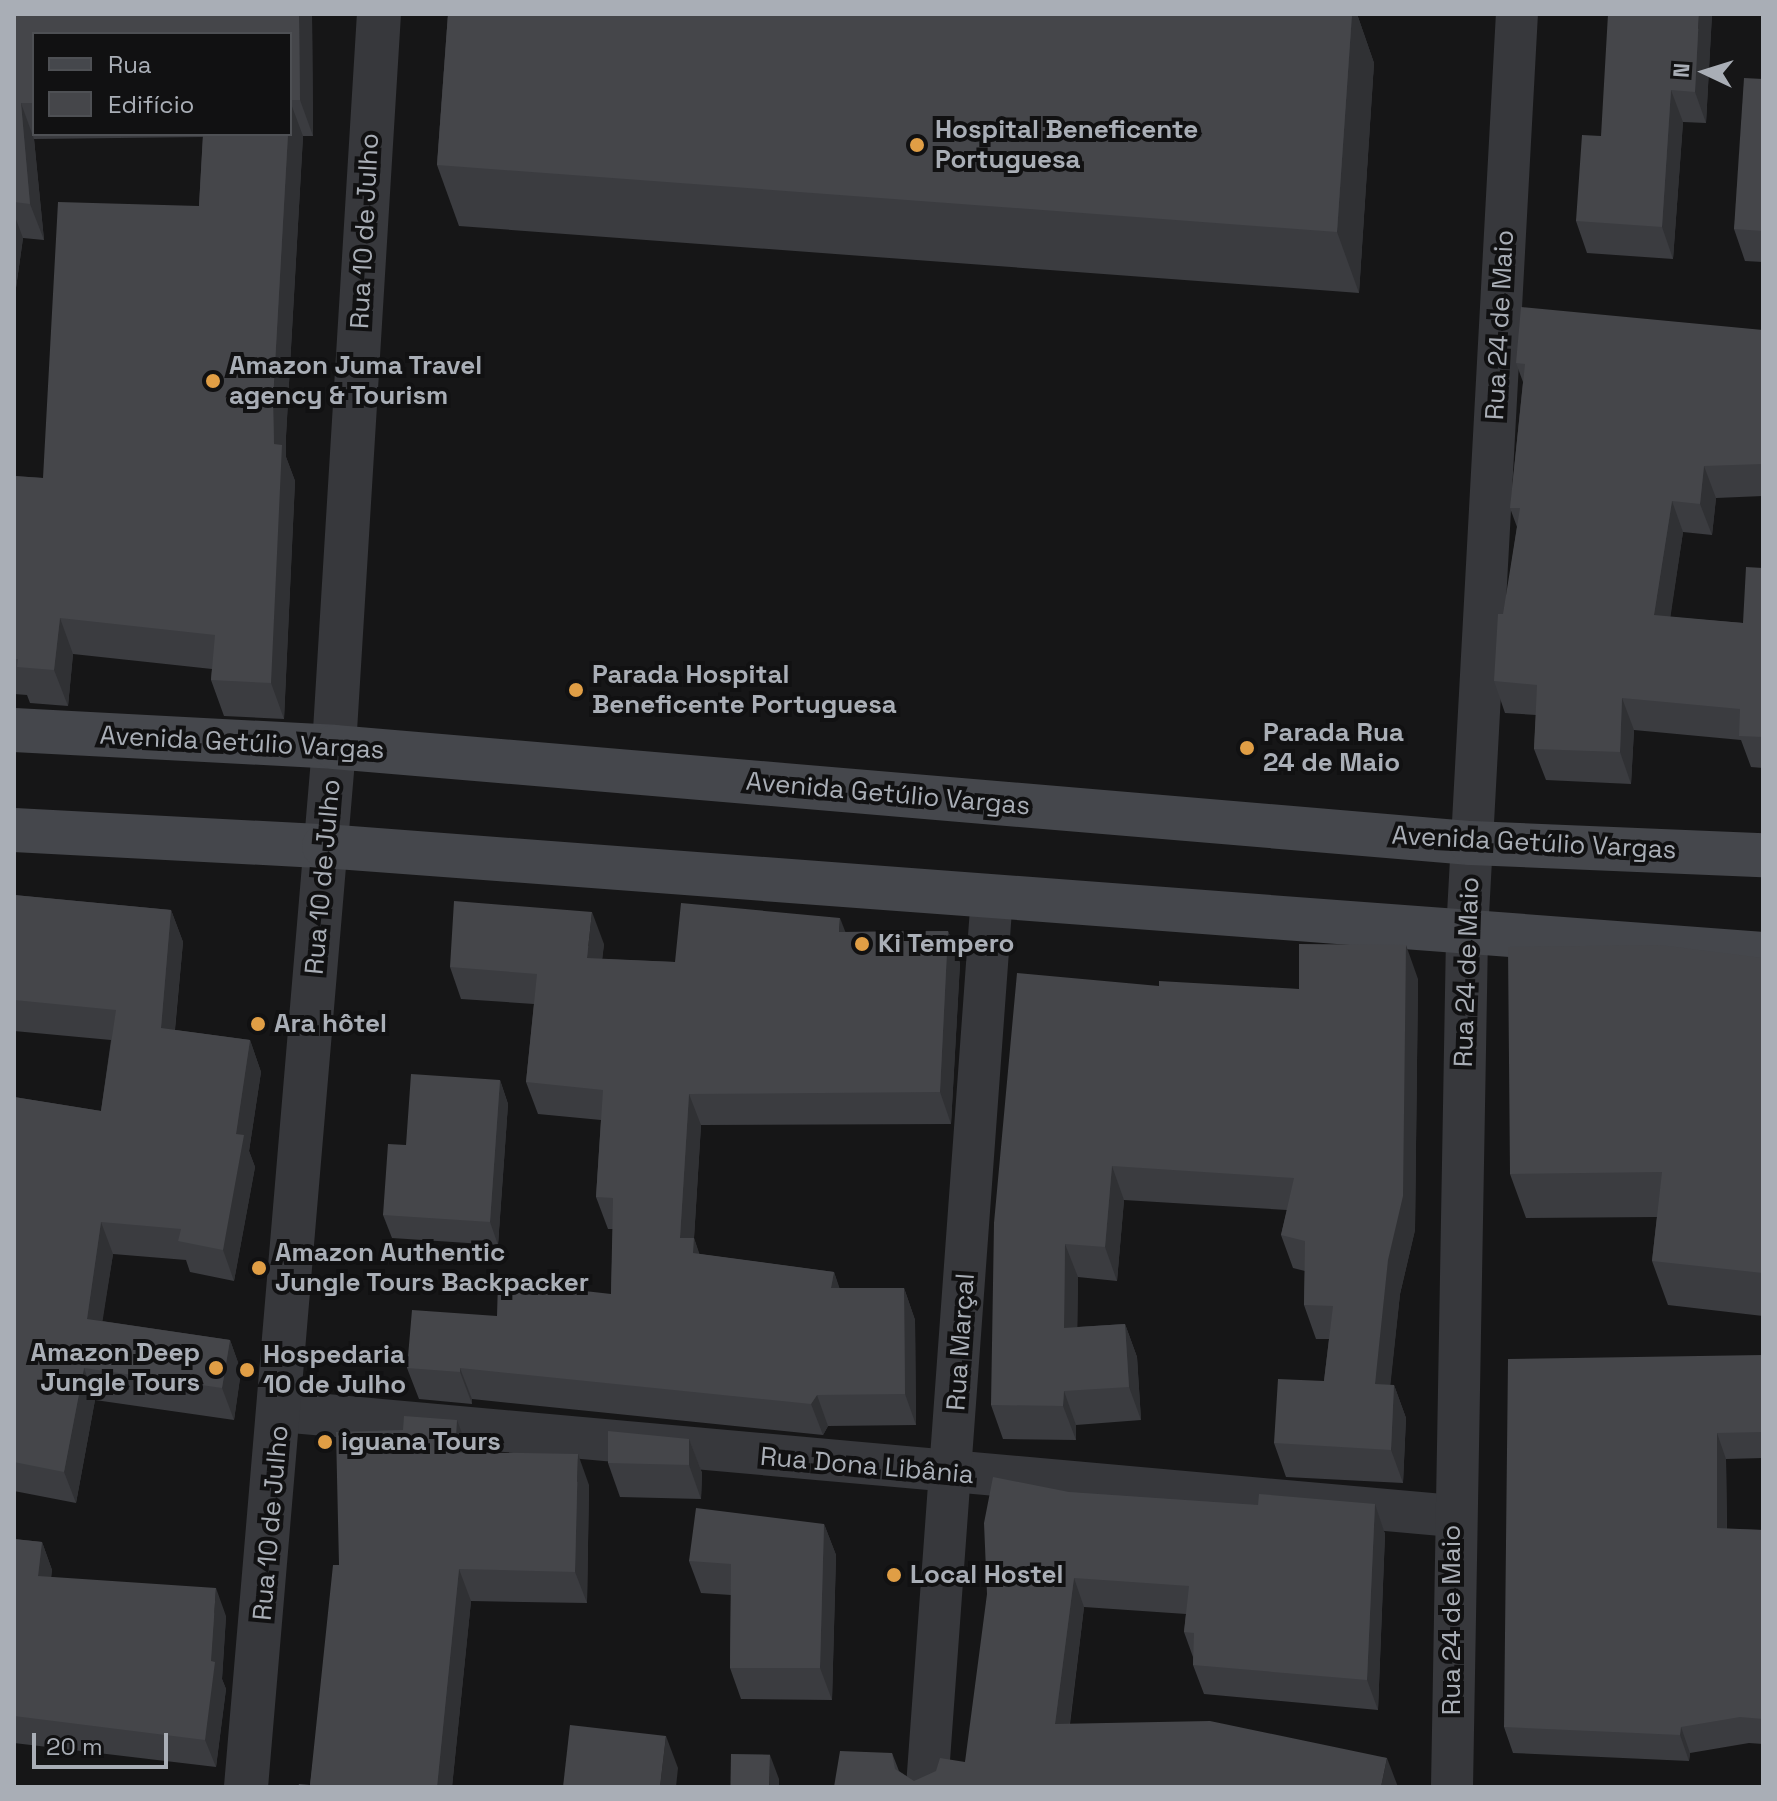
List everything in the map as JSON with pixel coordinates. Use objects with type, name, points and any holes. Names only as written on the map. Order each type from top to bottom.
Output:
[{"type":"main road","name":"Avenida Getúlio Vargas","points":[[14,730],[334,747],[1471,843],[1763,855]]},
{"type":"main road","points":[[14,830],[324,846],[1763,954]]},
{"type":"street","name":"Rua 10 de Julho","points":[[246,1787],[281,1411],[334,747],[379,14]]},
{"type":"street","name":"Rua 24 de Maio","points":[[1452,1787],[1453,1516],[1467,933],[1517,14]]},
{"type":"street","name":"Rua Marçal","points":[[927,1787],[992,896]]},
{"type":"street","name":"Rua Dona Libânia","points":[[281,1411],[952,1474],[1453,1516]]},
{"type":"building","points":[[14,14],[299,14],[300,100],[292,100],[292,32],[32,32],[32,103],[21,103],[30,204],[14,202]]},
{"type":"building","name":"Hospital Beneficente Portuguesa","points":[[448,14],[1352,14],[1337,232],[437,165]]},
{"type":"building","points":[[1608,14],[1699,14],[1695,92],[1671,90],[1662,227],[1576,221],[1582,135],[1601,136]]},
{"type":"building","points":[[1744,78],[1763,79],[1763,231],[1734,229]]},
{"type":"building","points":[[203,136],[288,136],[273,400],[274,444],[282,445],[271,683],[211,680],[215,635],[60,618],[54,670],[17,667],[18,659],[14,659],[14,476],[43,478],[58,202],[199,206]]},
{"type":"building","points":[[1521,307],[1763,330],[1763,464],[1704,466],[1700,504],[1672,501],[1654,615],[1743,623],[1746,567],[1763,568],[1763,737],[1739,736],[1740,709],[1622,698],[1620,752],[1534,749],[1537,685],[1494,681],[1498,614],[1503,614],[1520,508],[1510,508],[1525,364],[1516,363]]},
{"type":"building","points":[[14,895],[171,910],[161,1028],[250,1040],[236,1134],[244,1135],[223,1250],[178,1241],[181,1229],[101,1222],[87,1319],[230,1340],[222,1388],[84,1368],[64,1472],[14,1462],[14,1097],[101,1111],[116,1010],[14,1000]]},
{"type":"building","points":[[454,901],[592,912],[587,958],[675,962],[681,903],[840,918],[839,932],[948,931],[940,1092],[689,1094],[680,1238],[694,1238],[693,1253],[834,1272],[831,1288],[904,1288],[905,1394],[817,1395],[811,1404],[460,1368],[460,1372],[407,1368],[412,1310],[497,1316],[498,1281],[611,1294],[613,1198],[596,1197],[603,1090],[526,1082],[537,974],[450,967]]},
{"type":"building","points":[[1299,944],[1406,945],[1403,1196],[1388,1260],[1375,1384],[1394,1385],[1391,1450],[1274,1443],[1278,1379],[1324,1381],[1333,1306],[1304,1305],[1305,1241],[1281,1235],[1294,1178],[1112,1166],[1105,1247],[1065,1244],[1064,1328],[1125,1324],[1129,1387],[1064,1391],[1063,1406],[991,1405],[994,1223],[1017,973],[1159,986],[1159,981],[1299,989]]},
{"type":"building","points":[[1660,945],[1763,958],[1763,1273],[1652,1261],[1662,1172],[1510,1174],[1508,947]]},
{"type":"building","points":[[411,1074],[500,1080],[490,1222],[383,1215],[388,1144],[406,1145]]},
{"type":"building","points":[[1763,1355],[1763,1432],[1717,1433],[1717,1528],[1763,1530],[1763,1719],[1740,1717],[1681,1727],[1680,1735],[1504,1727],[1508,1359]]},
{"type":"building","points":[[404,1416],[457,1420],[455,1452],[578,1454],[575,1572],[459,1569],[437,1787],[298,1787],[299,1784],[310,1785],[333,1565],[339,1565],[336,1432],[403,1430]]},
{"type":"building","points":[[608,1431],[689,1439],[689,1465],[608,1463]]},
{"type":"building","points":[[993,1477],[1069,1492],[1258,1505],[1259,1494],[1375,1504],[1367,1680],[1193,1665],[1194,1633],[1184,1632],[1189,1586],[1074,1578],[1055,1724],[1210,1721],[1387,1758],[1381,1787],[834,1787],[840,1751],[892,1753],[895,1769],[914,1781],[936,1771],[940,1758],[965,1762],[987,1594],[984,1523]]},
{"type":"building","points":[[696,1508],[824,1524],[820,1668],[730,1668],[731,1564],[689,1561]]},
{"type":"building","points":[[14,1539],[42,1542],[38,1576],[216,1588],[211,1661],[215,1662],[205,1740],[14,1716]]},
{"type":"building","points":[[570,1725],[666,1736],[660,1787],[563,1787]]},
{"type":"building","points":[[731,1754],[770,1755],[769,1787],[730,1787]]},
{"type":"place","name":"Hospital Beneficente Portuguesa","points":[[917,145]]},
{"type":"place","name":"Amazon Juma Travel agency & Tourism","points":[[213,381]]},
{"type":"place","name":"Parada Hospital Beneficente Portuguesa","points":[[576,690]]},
{"type":"place","name":"Parada Rua 24 de Maio","points":[[1247,748]]},
{"type":"place","name":"Ki Tempero","points":[[862,944]]},
{"type":"place","name":"Ara hôtel","points":[[258,1024]]},
{"type":"place","name":"Amazon Authentic Jungle Tours Backpacker","points":[[259,1268]]},
{"type":"place","name":"Amazon Deep Jungle Tours","points":[[216,1368]]},
{"type":"place","name":"Hospedaria 10 de Julho","points":[[247,1370]]},
{"type":"place","name":"iguana Tours","points":[[325,1442]]},
{"type":"place","name":"Local Hostel","points":[[894,1575]]}]
